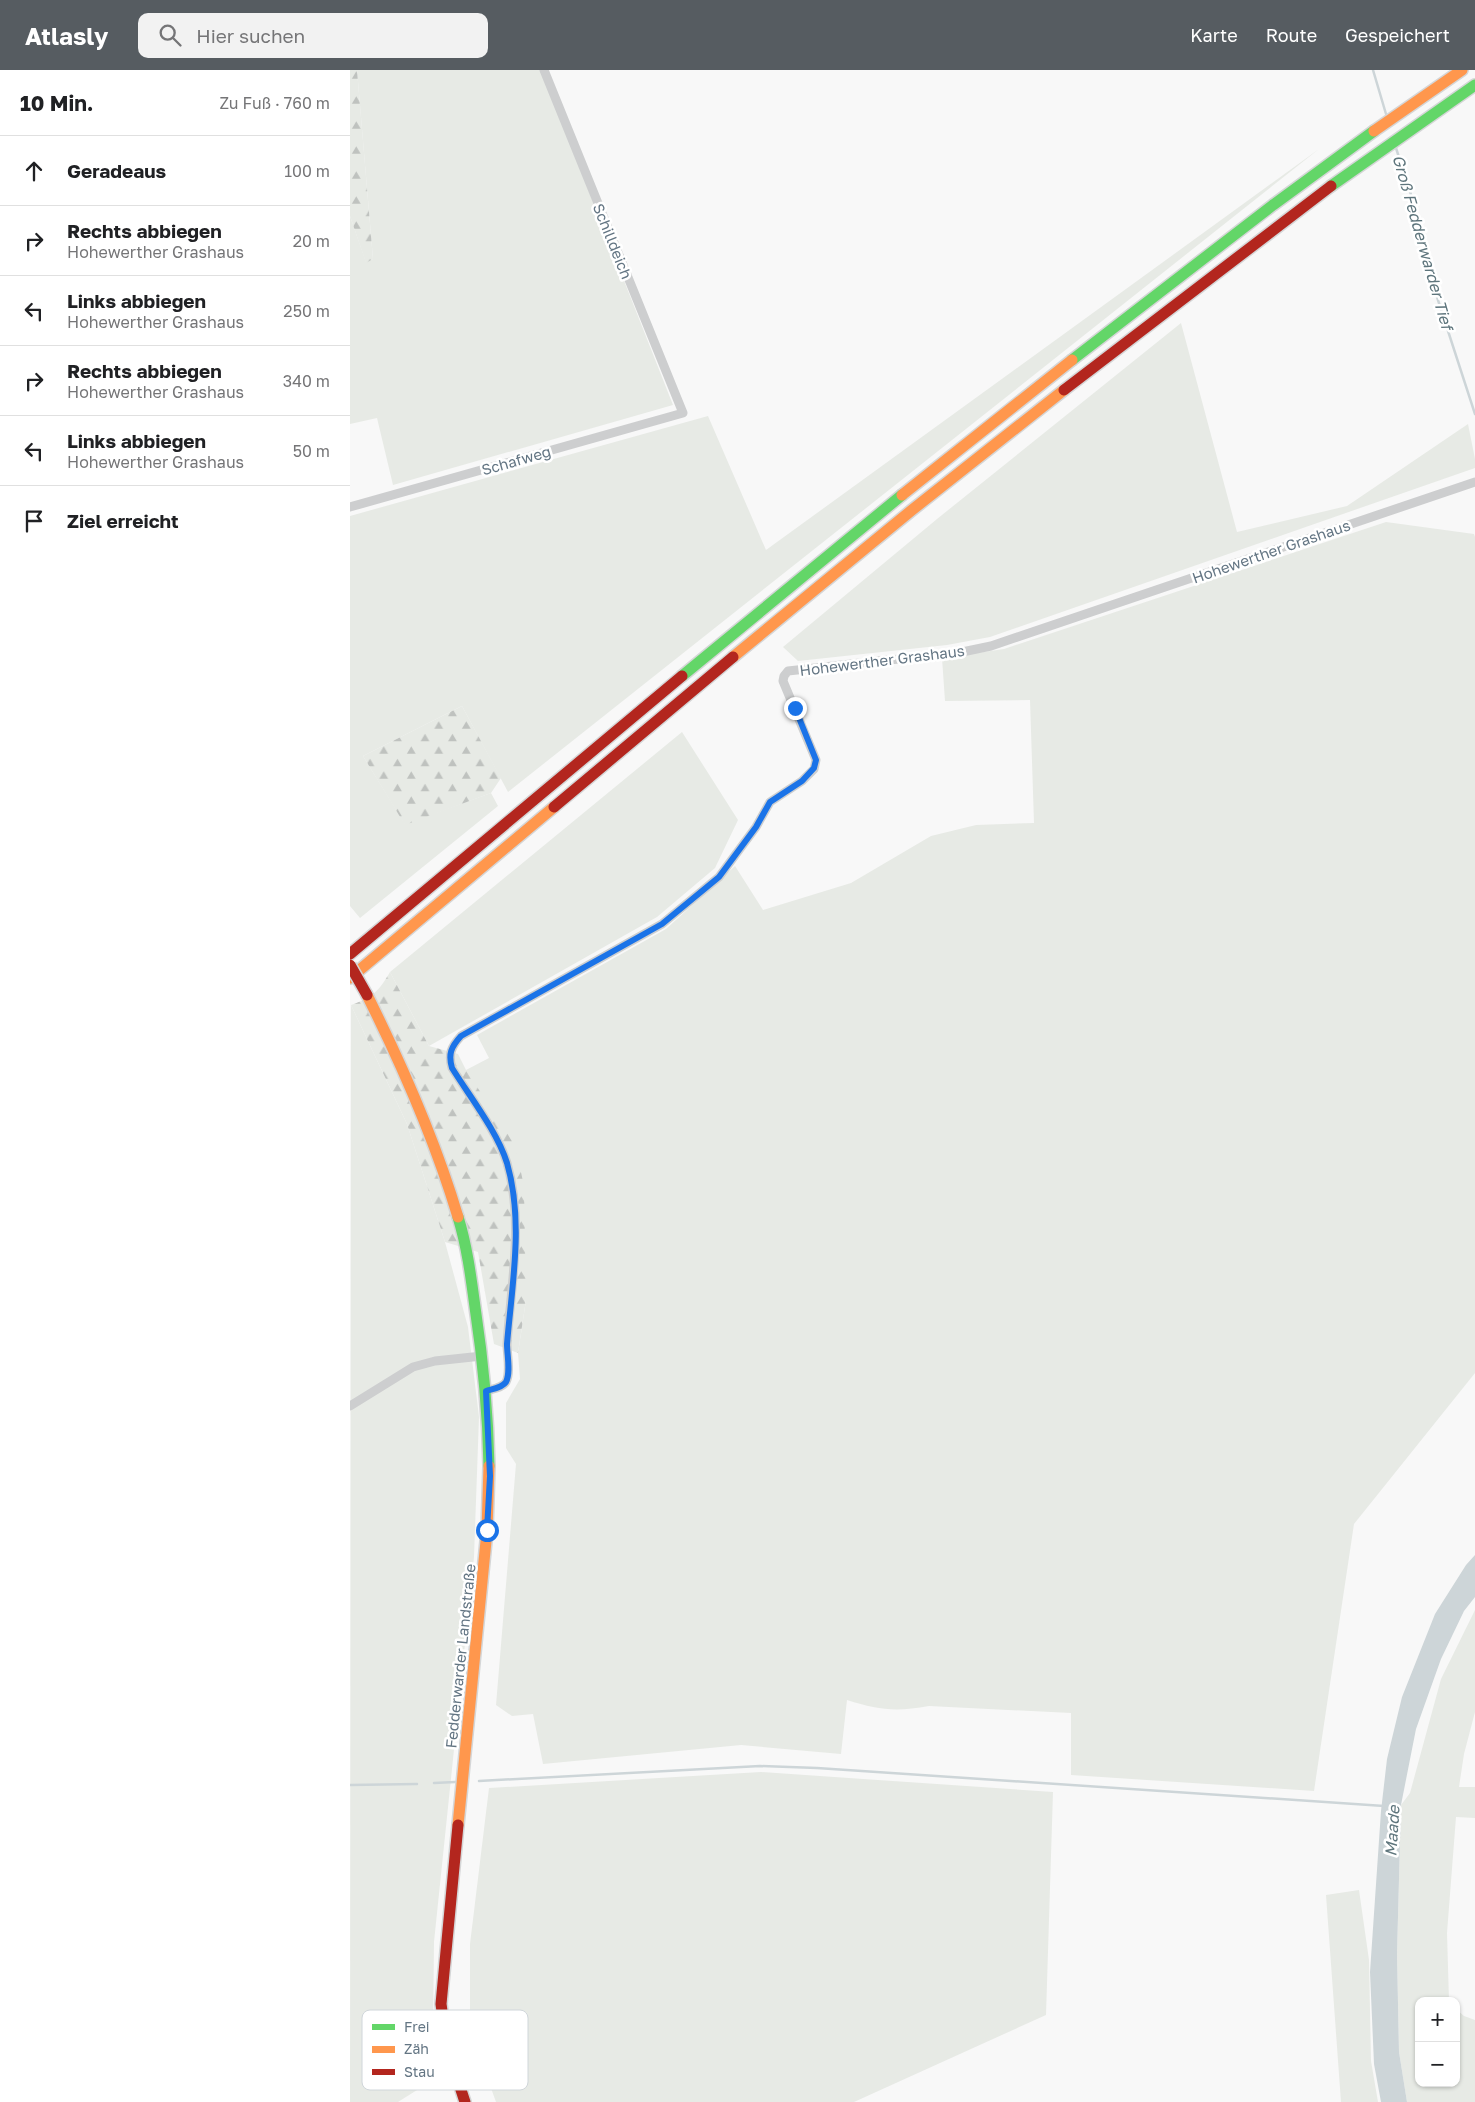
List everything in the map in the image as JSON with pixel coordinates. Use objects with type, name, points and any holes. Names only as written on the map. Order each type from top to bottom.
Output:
[{"type":"main road","points":[[350,954],[864,524],[1231,236],[1412,103],[1462,70]]},
{"type":"main road","points":[[350,978],[884,531],[1234,257],[1366,160],[1475,85]]},
{"type":"main road","name":"Fedderwarder Landstraße","points":[[350,965],[367,994],[420,1108],[459,1219],[471,1277],[486,1391],[490,1476],[487,1530],[443,1963],[442,2010]]},
{"type":"main road","name":"Fedderwarder Landstraße","points":[[461,2090],[465,2102]]},
{"type":"street","name":"Schilldeich","points":[[544,70],[683,413]]},
{"type":"street","name":"Schafweg","points":[[350,508],[683,413]]},
{"type":"street","name":"Hohewerther Grashaus","points":[[486,1391],[501,1387],[506,1382],[506,1357],[514,1278],[516,1226],[514,1197],[506,1162],[495,1137],[452,1068],[449,1057],[452,1046],[461,1036],[662,924],[719,877],[756,827],[770,802],[802,781],[814,768],[816,760],[783,681],[788,670],[942,656],[990,646],[1475,482]]},
{"type":"street","points":[[350,1406],[413,1367],[435,1361],[482,1356]]},
{"type":"green space","points":[[350,70],[357,70],[373,259],[366,263],[350,216]]},
{"type":"green space","points":[[357,70],[541,70],[673,405],[393,485],[377,418],[350,424],[350,216],[366,262],[373,259]]},
{"type":"green space","points":[[1319,149],[508,792],[462,706],[363,756],[405,824],[491,793],[498,806],[360,918],[350,906],[350,516],[708,416],[766,550]]},
{"type":"green space","points":[[1181,323],[1237,532],[1347,506],[1468,424],[1475,468],[990,637],[947,645],[798,661],[783,647],[937,519]]},
{"type":"green space","points":[[1386,522],[1474,534],[1475,537],[1475,1373],[1354,1524],[1314,1791],[1071,1775],[1071,1713],[929,1706],[887,1709],[847,1700],[841,1754],[741,1745],[543,1764],[533,1714],[512,1716],[496,1705],[516,1464],[506,1448],[506,1403],[520,1379],[518,1353],[526,1300],[466,1070],[489,1058],[477,1035],[666,929],[735,866],[763,910],[851,883],[931,836],[976,825],[1034,823],[1030,700],[945,701],[942,658],[1004,649]]},
{"type":"green space","points":[[462,706],[501,778],[491,793],[405,825],[363,756]]},
{"type":"green space","points":[[682,732],[738,820],[715,868],[657,917],[429,1046],[390,972]]},
{"type":"green space","points":[[390,972],[429,1046],[458,1054],[466,1070],[515,1145],[524,1186],[526,1300],[518,1353],[494,1344],[478,1252],[445,1242],[407,1124],[351,1005],[364,1000],[374,993]]},
{"type":"green space","points":[[351,1005],[407,1124],[445,1242],[468,1327],[479,1417],[474,1557],[434,1942],[433,2010],[362,2010],[362,2090],[417,2090],[398,2102],[350,2102]]},
{"type":"green space","points":[[1475,1610],[1475,1712],[1464,1754],[1459,1787],[1475,1787],[1475,1818],[1456,1817],[1447,1933],[1449,1997],[1415,1997],[1415,2087],[1460,2087],[1460,2012],[1475,2020],[1475,2102],[1407,2102],[1399,2052],[1397,1954],[1401,1805],[1410,1793],[1441,1679]]},
{"type":"green space","points":[[761,1772],[1053,1792],[1046,2015],[854,2102],[496,2102],[492,2090],[528,2090],[528,2010],[470,2010],[470,1944],[489,1788]]},
{"type":"green space","points":[[1359,1890],[1369,1960],[1371,2061],[1378,2102],[1341,2102],[1326,1895]]},
{"type":"water","name":"Maade","points":[[1475,1555],[1475,1597],[1464,1611],[1441,1659],[1416,1729],[1401,1805],[1397,1954],[1399,2052],[1407,2102],[1381,2102],[1374,2064],[1370,1972],[1381,1811],[1387,1759],[1402,1697],[1435,1614],[1466,1565]]},
{"type":"waterway","name":"Groß Fedderwarder Tief","points":[[1373,70],[1386,114]]},
{"type":"waterway","name":"Groß Fedderwarder Tief","points":[[1396,148],[1413,201],[1437,297],[1475,414]]},
{"type":"waterway","name":"Maade","points":[[479,1781],[760,1766],[817,1768],[1384,1806]]},
{"type":"waterway","points":[[434,1783],[455,1782]]},
{"type":"waterway","points":[[350,1785],[417,1784]]},
{"type":"traffic: fast","points":[[1331,186],[1475,85]]},
{"type":"traffic: fast","points":[[1072,360],[1273,205],[1374,131]]},
{"type":"traffic: fast","points":[[682,676],[902,495]]},
{"type":"traffic: fast","points":[[458,1217],[468,1262],[480,1347],[486,1406],[489,1466]]},
{"type":"traffic: slow","points":[[1374,131],[1462,70]]},
{"type":"traffic: slow","points":[[902,495],[1072,360]]},
{"type":"traffic: slow","points":[[733,657],[912,510],[1064,390]]},
{"type":"traffic: slow","points":[[350,978],[554,807]]},
{"type":"traffic: slow","points":[[367,995],[417,1104],[439,1160],[458,1217]]},
{"type":"traffic: slow","points":[[458,1825],[487,1531],[489,1466]]},
{"type":"traffic: jam","points":[[1064,390],[1331,186]]},
{"type":"traffic: jam","points":[[554,807],[733,657]]},
{"type":"traffic: jam","points":[[350,954],[682,676]]},
{"type":"traffic: jam","points":[[350,965],[367,995]]},
{"type":"traffic: jam","points":[[442,2010],[458,1825]]},
{"type":"traffic: jam","points":[[461,2090],[465,2102]]},
{"type":"route","points":[[487,1530],[490,1476],[486,1391],[501,1387],[506,1382],[506,1357],[514,1278],[516,1226],[514,1197],[506,1162],[495,1137],[452,1068],[449,1057],[452,1046],[461,1036],[662,924],[719,877],[756,827],[770,802],[802,781],[814,768],[816,760],[795,708]]}]
